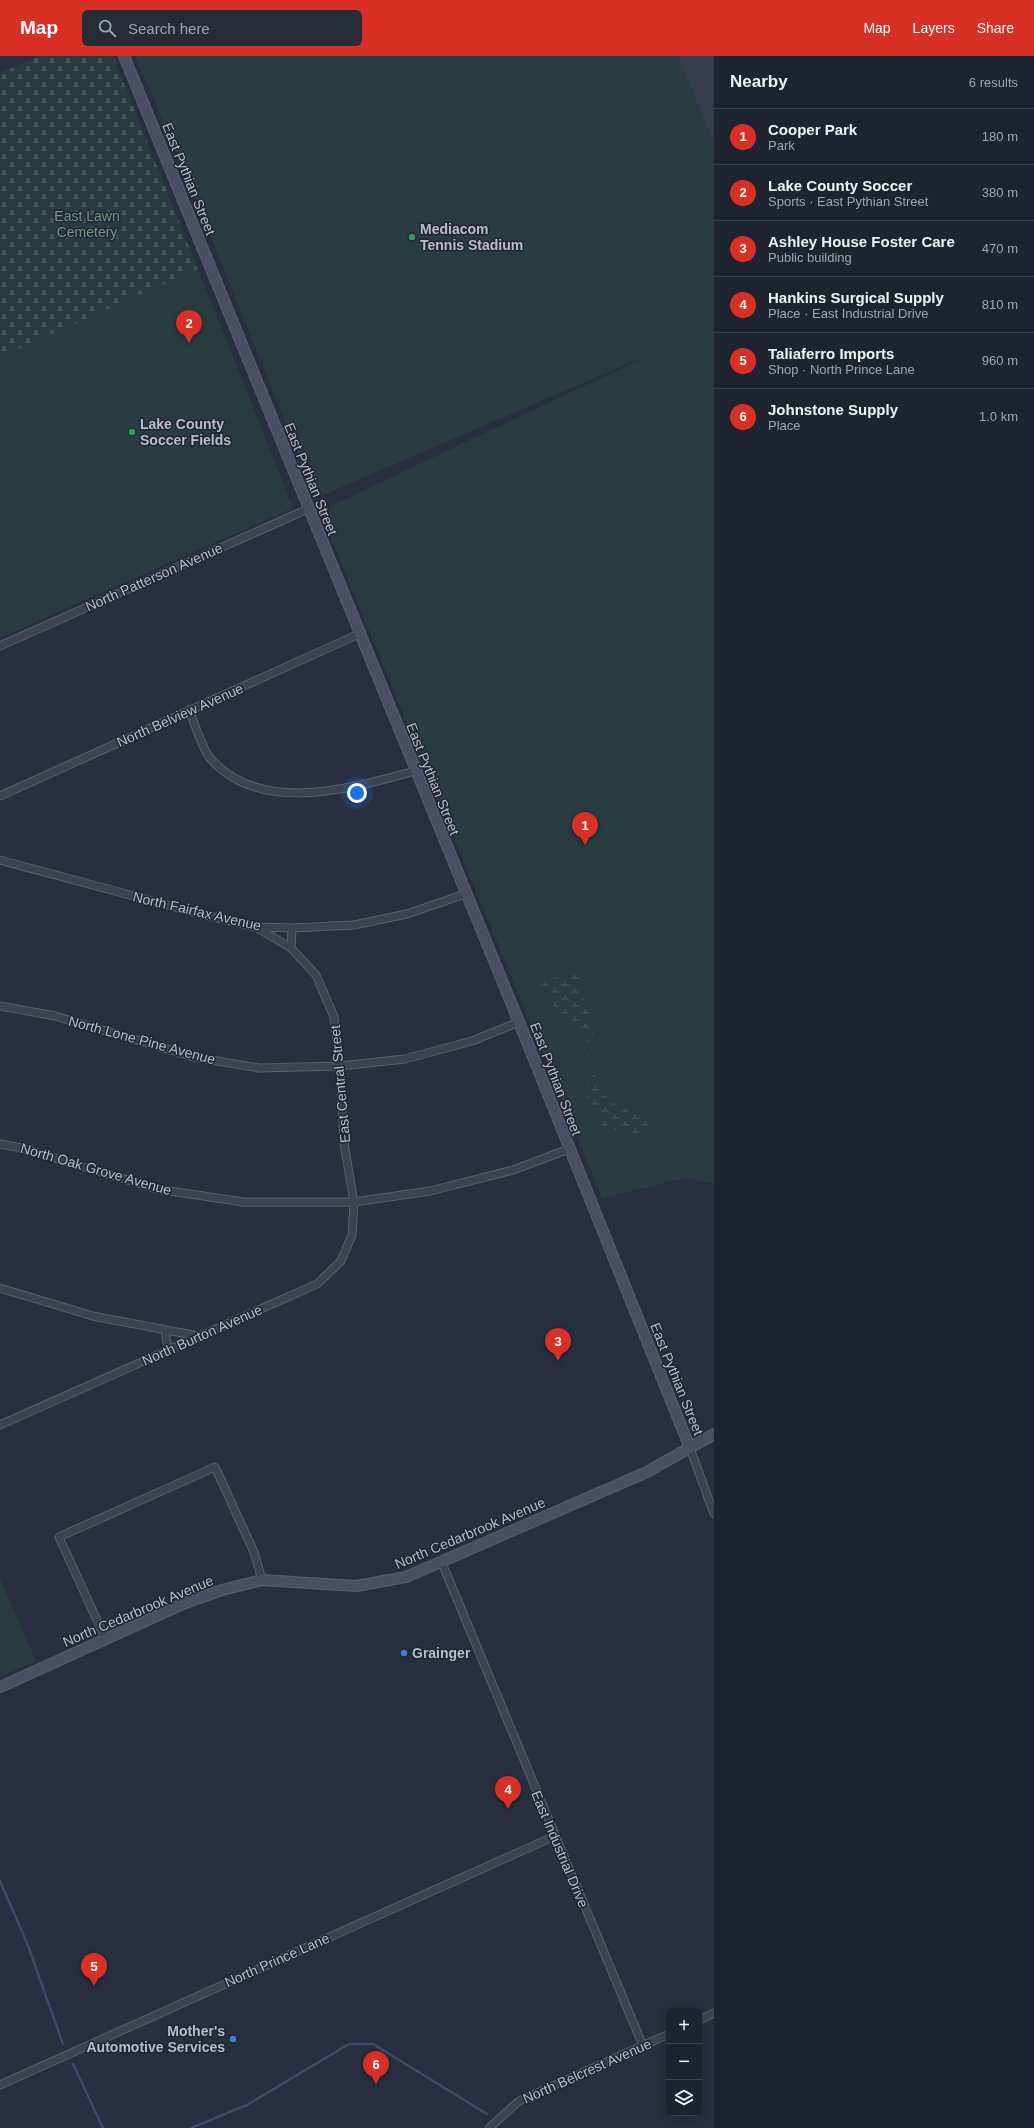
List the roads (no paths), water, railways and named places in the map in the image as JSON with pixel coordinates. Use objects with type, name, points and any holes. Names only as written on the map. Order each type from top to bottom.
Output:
[{"type":"street","name":"East Pythian Street","points":[[124,56],[465,894],[519,1022],[690,1448],[714,1514]]},
{"type":"street","name":"North Patterson Avenue","points":[[0,646],[308,509]]},
{"type":"street","name":"North Belview Avenue","points":[[0,796],[360,634]]},
{"type":"street","points":[[190,710],[209,757],[230,775],[262,790],[300,792],[340,790],[415,770]]},
{"type":"street","name":"North Fairfax Avenue","points":[[0,860],[193,912],[256,927],[292,928],[354,924],[407,914],[465,894]]},
{"type":"street","name":"East Central Street","points":[[256,927],[291,948],[316,975],[334,1016],[340,1066],[344,1143],[354,1202]]},
{"type":"street","points":[[291,948],[292,928]]},
{"type":"street","name":"North Lone Pine Avenue","points":[[0,1006],[55,1016],[194,1057],[260,1068],[340,1066],[405,1059],[472,1041],[519,1022]]},
{"type":"street","name":"North Oak Grove Avenue","points":[[0,1144],[22,1148],[157,1189],[243,1202],[354,1202],[430,1191],[513,1170],[569,1149]]},
{"type":"street","name":"North Burton Avenue","points":[[0,1425],[317,1284],[341,1261],[352,1235],[354,1202]]},
{"type":"street","points":[[0,1288],[93,1316],[198,1336]]},
{"type":"street","points":[[165,1330],[168,1349]]},
{"type":"street","name":"North Cedarbrook Avenue","points":[[0,1687],[205,1595],[262,1580],[356,1586],[406,1578],[646,1472],[714,1434]]},
{"type":"street","points":[[106,1640],[59,1537],[215,1467],[254,1552],[262,1580]]},
{"type":"street","name":"East Industrial Drive","points":[[442,1563],[643,2046]]},
{"type":"street","name":"North Prince Lane","points":[[0,2085],[555,1836]]},
{"type":"street","points":[[702,2019],[714,2013]]},
{"type":"street","name":"North Belcrest Avenue","points":[[489,2128],[520,2100],[666,2035]]},
{"type":"waterway","points":[[0,1881],[27,1943],[63,2044]]},
{"type":"waterway","points":[[191,2128],[247,2105],[349,2044],[373,2044],[487,2114]]},
{"type":"waterway","points":[[73,2064],[103,2128]]},
{"type":"place","name":"Mediacom Tennis Stadium","points":[[412,237]]},
{"type":"place","name":"Lake County Soccer","points":[[189,343]]},
{"type":"place","name":"Lake County Soccer Fields","points":[[132,432]]},
{"type":"place","name":"Cooper Park","points":[[585,845]]},
{"type":"place","name":"Ashley House Foster Care","points":[[558,1361]]},
{"type":"place","name":"Grainger","points":[[404,1653]]},
{"type":"place","name":"Hankins Surgical Supply","points":[[508,1809]]},
{"type":"place","name":"Taliaferro Imports","points":[[94,1986]]},
{"type":"place","name":"Mother's Automotive Services","points":[[233,2039]]},
{"type":"place","name":"Johnstone Supply","points":[[376,2084]]},
{"type":"park label","name":"East Lawn Cemetery","points":[[87,224]]}]
